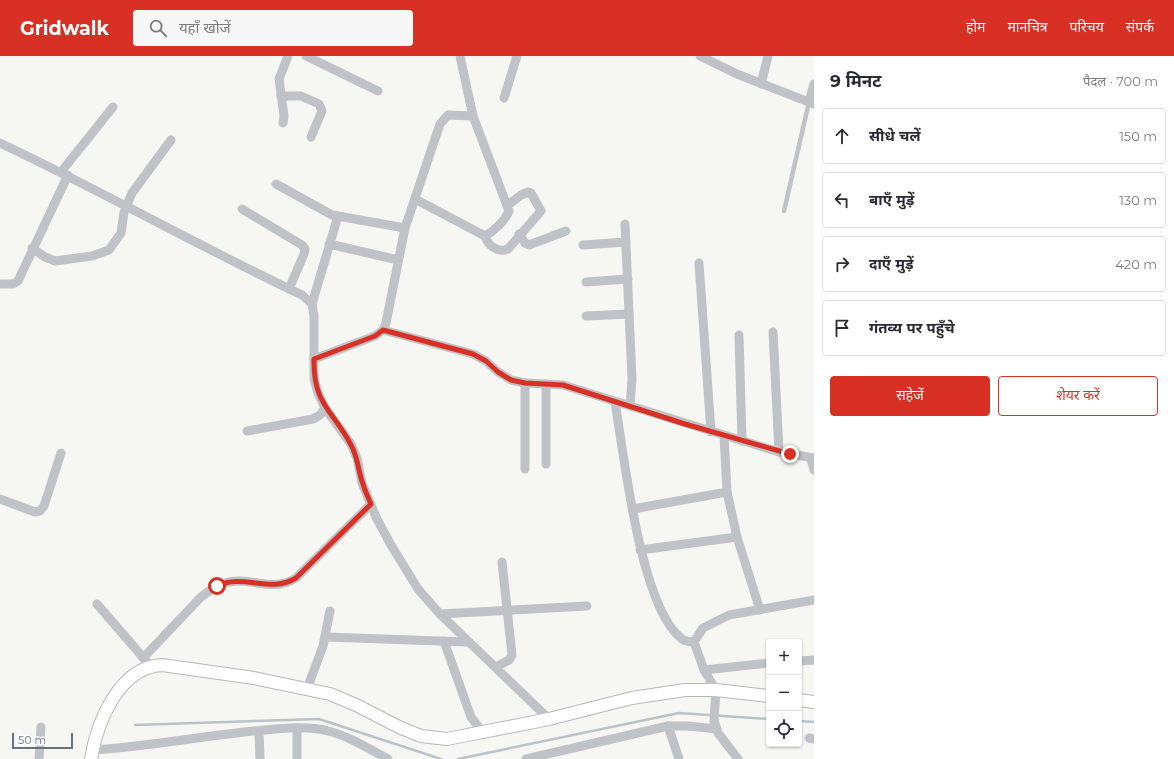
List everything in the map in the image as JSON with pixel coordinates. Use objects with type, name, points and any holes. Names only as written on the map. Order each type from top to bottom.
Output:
[{"type":"street","points":[[283,123],[284,116],[279,79],[288,56]]},
{"type":"street","points":[[306,56],[378,91]]},
{"type":"street","points":[[460,56],[473,116],[508,205],[507,215],[485,236]]},
{"type":"street","points":[[504,98],[517,56]]},
{"type":"street","points":[[700,56],[761,84],[811,103],[814,84]]},
{"type":"street","points":[[761,84],[768,56]]},
{"type":"street","points":[[281,96],[301,96],[319,104],[322,111],[311,137]]},
{"type":"street","points":[[0,284],[13,284],[18,281],[64,173],[112,107]]},
{"type":"street","points":[[314,359],[375,336],[383,330],[386,323],[406,226],[414,199],[443,119],[448,115],[455,114],[473,116]]},
{"type":"street","points":[[32,248],[45,257],[54,260],[92,256],[105,252],[116,242],[121,233],[126,206],[148,171],[171,140]]},
{"type":"street","points":[[0,143],[64,173],[302,295],[312,304]]},
{"type":"street","points":[[276,184],[324,212],[338,216],[406,226]]},
{"type":"street","points":[[414,199],[485,236],[489,244],[497,250],[503,251],[508,249],[539,213],[540,207],[531,193],[528,192],[521,194],[508,205]]},
{"type":"street","points":[[242,209],[302,245],[305,249],[289,289]]},
{"type":"street","points":[[338,216],[312,304],[314,316],[314,380],[325,408],[351,444],[357,458],[362,483],[371,504],[401,562],[418,589],[468,642],[549,719]]},
{"type":"street","points":[[625,224],[632,379],[630,406]]},
{"type":"street","points":[[520,234],[525,244],[529,245],[566,231]]},
{"type":"street","points":[[582,245],[626,242]]},
{"type":"street","points":[[329,244],[398,260]]},
{"type":"street","points":[[699,264],[711,432]]},
{"type":"street","points":[[586,282],[628,279]]},
{"type":"street","points":[[586,316],[629,314]]},
{"type":"street","points":[[383,330],[473,354],[486,361],[498,372],[511,380],[525,383],[563,385],[724,436],[779,452],[813,458],[814,470]]},
{"type":"street","points":[[773,332],[779,452]]},
{"type":"street","points":[[739,335],[742,441]]},
{"type":"street","points":[[525,383],[525,469]]},
{"type":"street","points":[[546,384],[546,464]]},
{"type":"street","points":[[615,402],[640,550],[648,575],[665,616],[675,632],[683,640],[694,642]]},
{"type":"street","points":[[248,431],[313,419],[320,415],[325,408]]},
{"type":"street","points":[[724,436],[727,492],[737,537],[760,610]]},
{"type":"street","points":[[0,500],[34,512],[40,511],[44,506],[61,453]]},
{"type":"street","points":[[633,509],[727,492]]},
{"type":"street","points":[[371,504],[296,578],[286,584],[268,585],[238,581],[225,582],[209,590],[201,597],[147,662],[126,680],[116,693],[94,738],[92,754],[120,748],[208,735],[313,728],[341,735],[388,759]]},
{"type":"street","points":[[640,550],[737,537]]},
{"type":"street","points":[[496,667],[508,660],[512,654],[502,562]]},
{"type":"street","points":[[694,642],[703,628],[729,615],[814,600]]},
{"type":"street","points":[[97,604],[147,662],[254,678],[330,694],[421,736],[447,739],[483,733],[646,696],[685,690],[766,696]]},
{"type":"street","points":[[440,614],[587,606]]},
{"type":"street","points":[[307,689],[326,637],[330,611]]},
{"type":"street","points":[[326,637],[468,642]]},
{"type":"street","points":[[444,641],[472,717],[483,733]]},
{"type":"street","points":[[694,642],[704,670],[715,692],[715,725],[727,747],[738,759]]},
{"type":"street","points":[[802,661],[814,660]]},
{"type":"street","points":[[704,670],[766,663]]},
{"type":"street","points":[[802,700],[814,702]]},
{"type":"street","points":[[526,759],[668,726],[715,725]]},
{"type":"street","points":[[668,726],[679,759]]},
{"type":"street","points":[[38,759],[41,727]]},
{"type":"street","points":[[297,729],[297,759]]},
{"type":"street","points":[[259,731],[260,759]]},
{"type":"lane","points":[[784,211],[811,103]]},
{"type":"waterway","points":[[458,759],[679,713],[766,719]]},
{"type":"waterway","points":[[135,725],[319,719],[441,759]]},
{"type":"waterway","points":[[802,721],[814,722]]},
{"type":"route","points":[[217,586],[225,582],[238,581],[268,585],[286,584],[296,578],[371,504],[362,483],[357,458],[351,444],[325,408],[318,393],[314,380],[314,359],[375,336],[383,330],[473,354],[486,361],[498,372],[511,380],[525,383],[563,385],[685,424],[790,454]]}]
